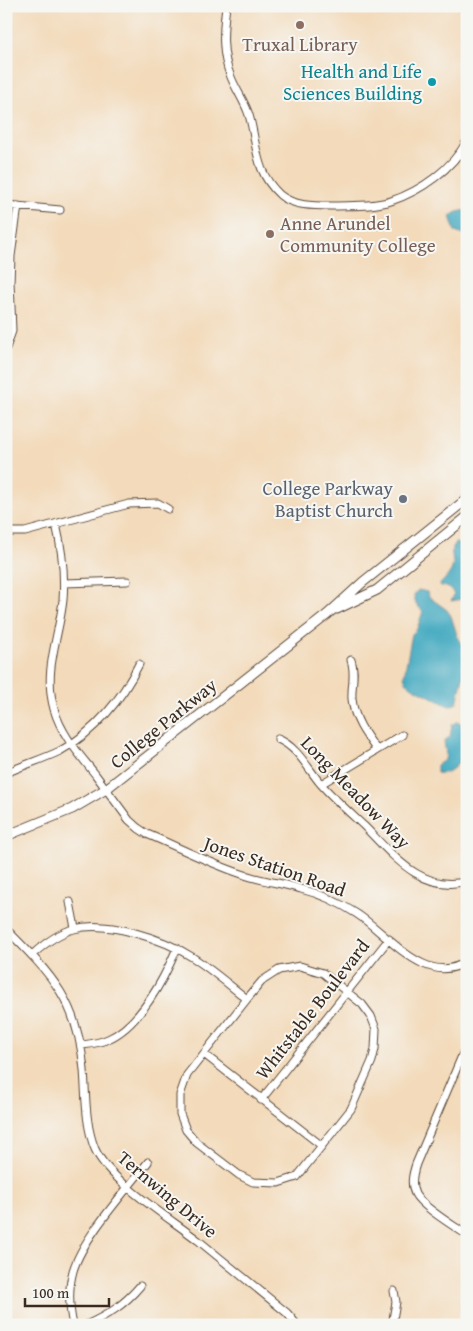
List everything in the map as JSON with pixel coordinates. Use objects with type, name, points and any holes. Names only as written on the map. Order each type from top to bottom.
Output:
[{"type":"main road","name":"College Parkway","points":[[6,836],[72,809],[106,789],[328,614],[346,596],[406,546],[467,499]]},
{"type":"main road","name":"College Parkway","points":[[328,614],[377,590],[467,516]]},
{"type":"main road","points":[[377,590],[406,558],[406,546],[414,550],[445,534]]},
{"type":"street","points":[[226,6],[223,33],[227,66],[248,115],[258,160],[264,176],[282,197],[297,203],[314,206],[366,205],[391,201],[429,183],[460,154],[467,141]]},
{"type":"street","points":[[460,154],[467,158]]},
{"type":"street","points":[[6,205],[60,210]]},
{"type":"street","points":[[6,348],[12,331],[11,256],[18,206]]},
{"type":"street","points":[[6,532],[25,532],[128,504],[158,503],[168,510]]},
{"type":"street","name":"Jones Station Road","points":[[56,524],[63,555],[64,583],[61,616],[51,662],[50,686],[55,711],[71,744],[129,820],[147,834],[242,874],[302,889],[326,898],[356,914],[389,938],[409,956],[428,967],[445,970],[454,968],[467,960]]},
{"type":"street","points":[[64,583],[127,581]]},
{"type":"street","points":[[351,660],[354,670],[352,698],[355,716],[362,730],[376,749]]},
{"type":"street","points":[[6,773],[60,751],[86,733],[109,711],[130,682],[139,664]]},
{"type":"street","points":[[321,784],[402,735]]},
{"type":"street","name":"Long Meadow Way","points":[[278,739],[287,743],[321,784],[408,869],[435,882],[449,884],[467,881]]},
{"type":"street","points":[[70,902],[74,928]]},
{"type":"street","points":[[32,955],[54,938],[74,928],[100,927],[118,929],[154,939],[177,948],[212,971],[247,999]]},
{"type":"street","name":"Ternwing Drive","points":[[6,929],[32,955],[58,986],[70,1007],[82,1045],[89,1125],[95,1149],[105,1165],[129,1188],[287,1313],[297,1325]]},
{"type":"street","name":"Whitstable Boulevard","points":[[262,1100],[389,938]]},
{"type":"street","points":[[82,1045],[109,1039],[125,1028],[153,996],[177,948]]},
{"type":"street","points":[[300,966],[323,973],[362,1004],[376,1029],[376,1049],[351,1109],[297,1178],[278,1183],[252,1182],[239,1175],[197,1143],[186,1130],[180,1114],[180,1094],[187,1075],[247,999],[262,981],[268,977],[280,970],[300,966]]},
{"type":"street","points":[[467,1044],[412,1176],[412,1186],[415,1194],[422,1202],[467,1235]]},
{"type":"street","points":[[204,1054],[322,1146]]},
{"type":"street","points":[[73,1325],[70,1308],[70,1290],[73,1270],[81,1250],[148,1162]]},
{"type":"street","points":[[86,1325],[105,1317],[118,1308],[140,1286]]},
{"type":"street","points":[[392,1325],[396,1302],[394,1291]]},
{"type":"water","points":[[467,210],[467,236],[455,232],[450,216]]},
{"type":"water","points":[[456,543],[467,547],[467,598],[451,601],[454,595],[451,589],[439,585],[451,570],[453,564],[452,551]]},
{"type":"water","points":[[418,590],[427,592],[429,597],[447,610],[467,653],[457,703],[449,706],[414,688],[406,682],[404,676],[412,634],[417,629],[423,611],[415,600],[414,595]]},
{"type":"water","points":[[457,722],[464,724],[467,729],[463,756],[450,771],[437,773],[437,765],[445,760],[444,741],[450,737],[452,725]]},
{"type":"place","name":"Truxal Library","points":[[300,25]]},
{"type":"place","name":"Health and Life Sciences Building","points":[[432,82]]},
{"type":"place","name":"Anne Arundel Community College","points":[[270,234]]},
{"type":"place","name":"College Parkway Baptist Church","points":[[403,499]]}]
